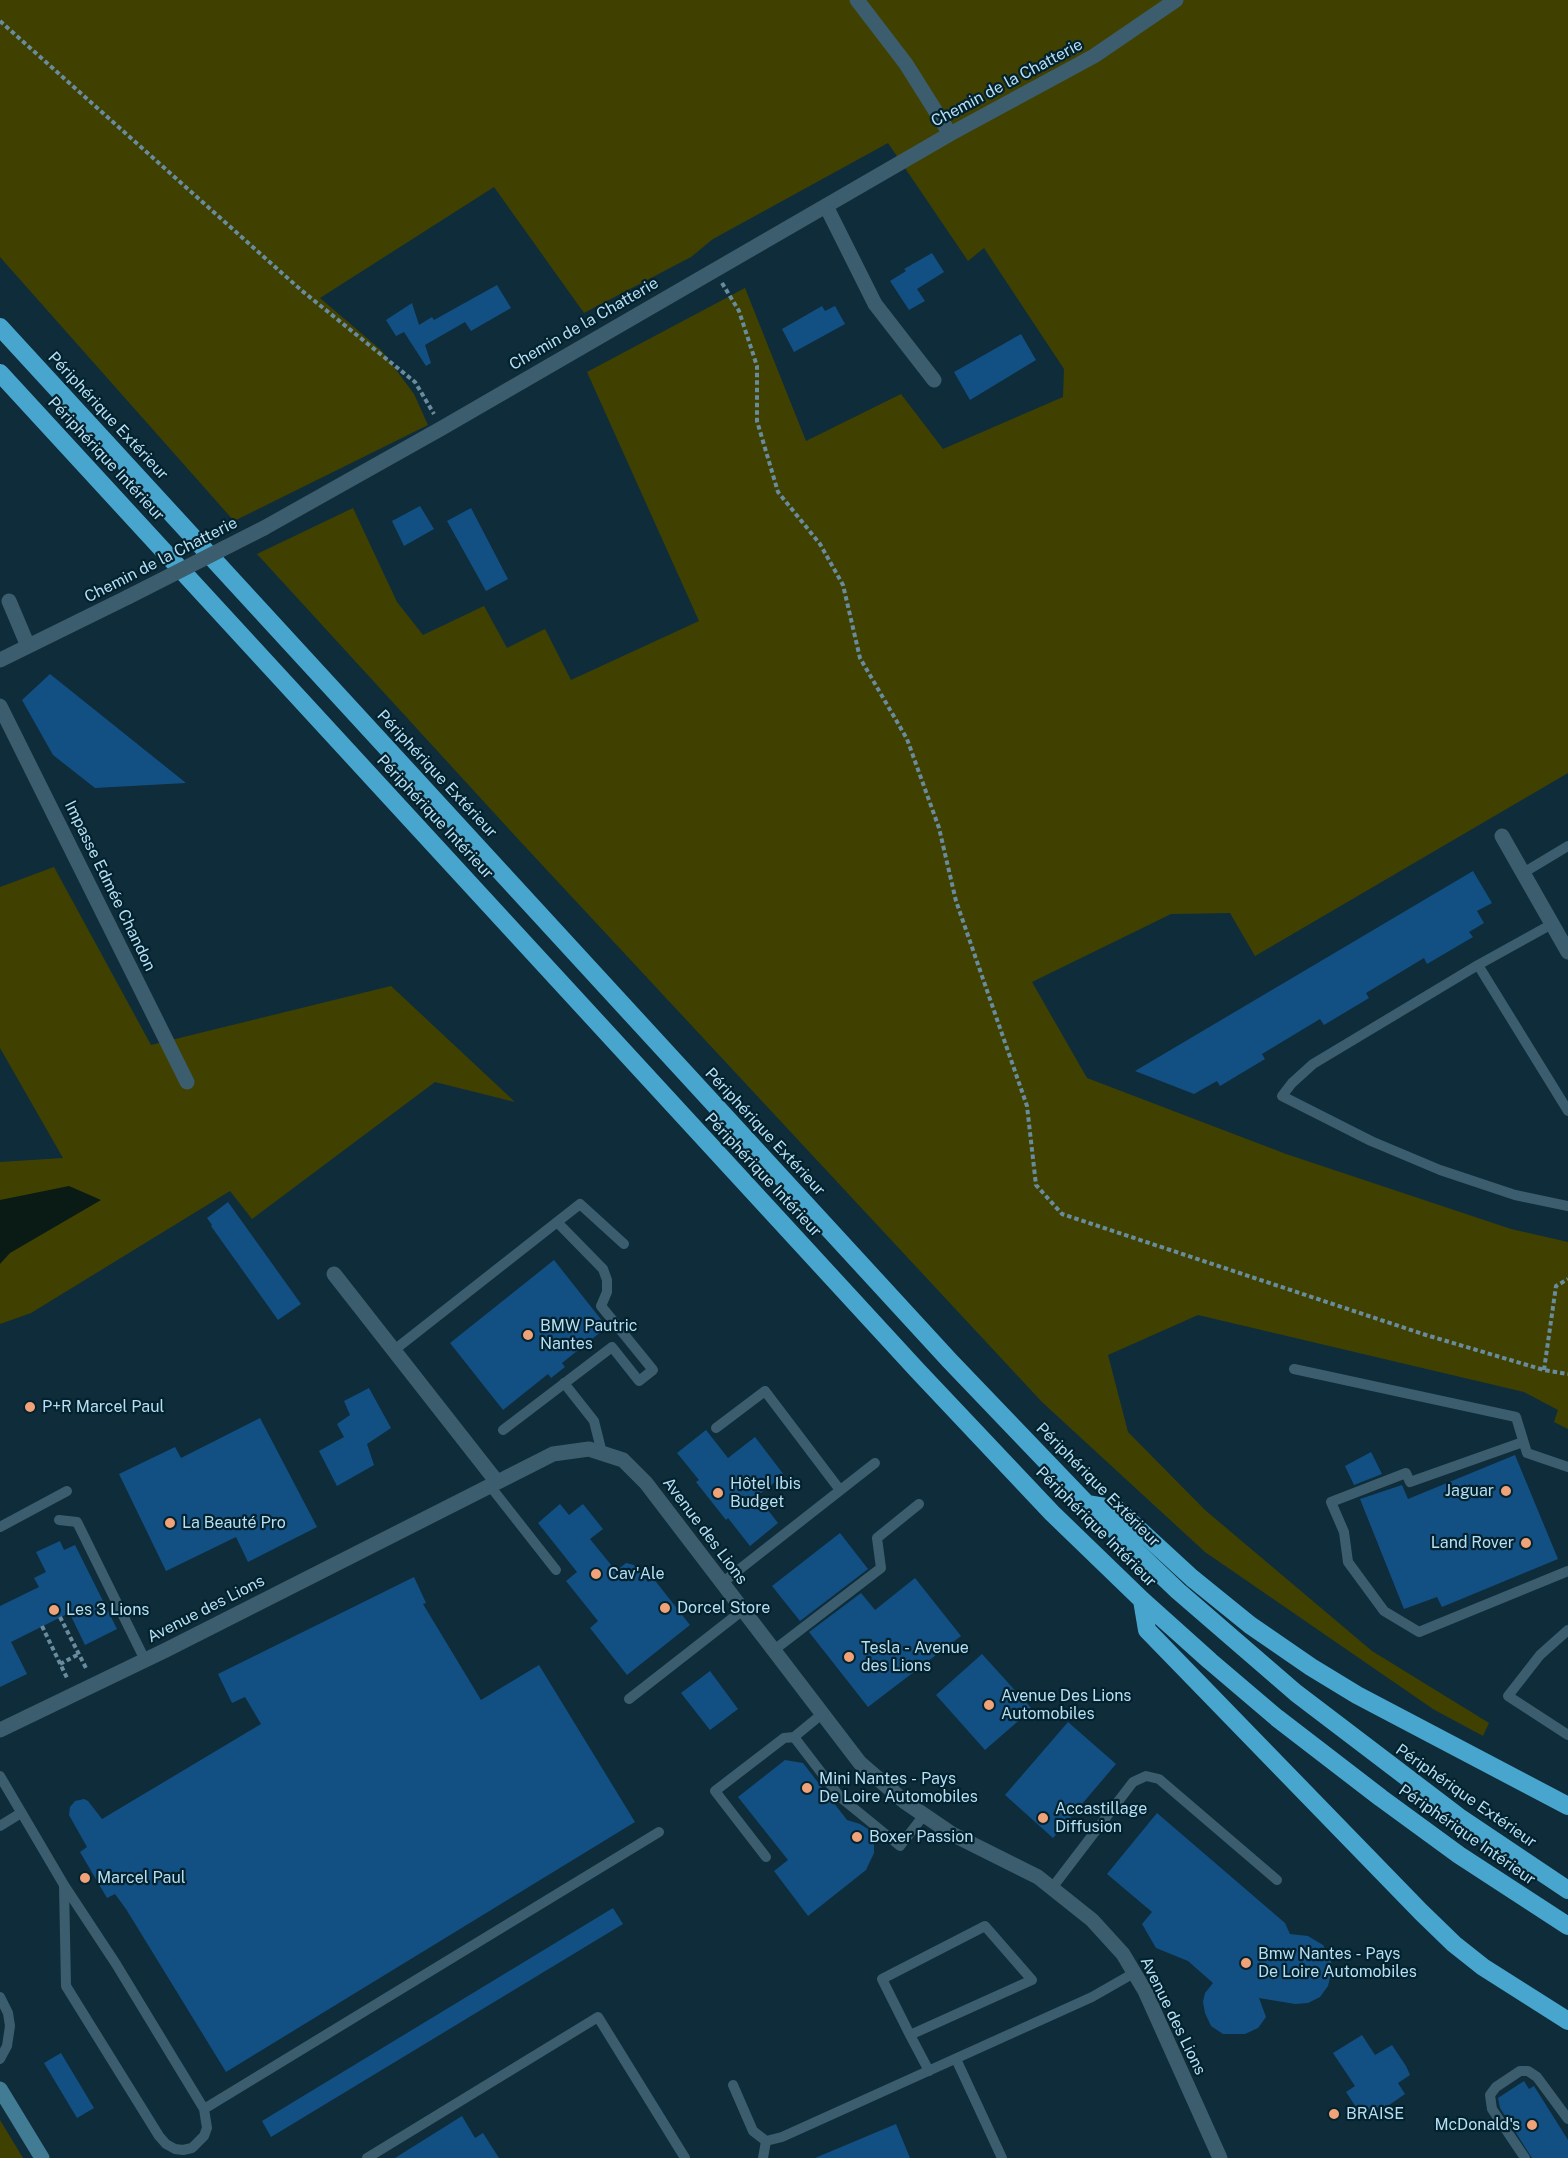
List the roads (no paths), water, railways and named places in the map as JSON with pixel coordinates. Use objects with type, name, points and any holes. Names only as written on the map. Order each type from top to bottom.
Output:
[{"type":"highway","name":"Périphérique Extérieur","points":[[0,327],[934,1344],[1087,1504],[1178,1591],[1296,1693],[1460,1817],[1568,1890]]},
{"type":"highway","name":"Périphérique Intérieur","points":[[0,373],[952,1408],[1052,1513],[1142,1600],[1210,1661],[1330,1760],[1459,1855],[1568,1926]]},
{"type":"highway","points":[[1087,1504],[1117,1509],[1192,1578],[1251,1625],[1311,1667],[1356,1695],[1568,1806]]},
{"type":"highway","points":[[1142,1600],[1147,1630],[1421,1912],[1454,1944],[1483,1967],[1568,2021]]},
{"type":"street","points":[[857,0],[906,64],[950,134]]},
{"type":"street","name":"Chemin de la Chatterie","points":[[0,660],[264,528],[442,428],[950,134],[1095,56],[1176,0]]},
{"type":"street","points":[[826,206],[875,304],[934,380]]},
{"type":"street","points":[[9,602],[28,646]]},
{"type":"street","name":"Impasse Edmée Chandon","points":[[0,706],[187,1082]]},
{"type":"street","points":[[1502,836],[1568,952]]},
{"type":"street","points":[[334,1274],[494,1484]]},
{"type":"street","name":"Avenue des Lions","points":[[0,1730],[145,1660],[553,1454],[589,1449],[622,1460],[646,1483],[860,1763],[905,1802],[952,1834],[1038,1877],[1092,1920],[1123,1954],[1145,1991],[1220,2158]]},
{"type":"street","points":[[0,2089],[42,2158]]},
{"type":"lane","points":[[1523,873],[1568,846]]},
{"type":"lane","points":[[1552,924],[1478,965],[1313,1064],[1292,1083],[1282,1096],[1371,1141],[1440,1170],[1515,1195],[1568,1206]]},
{"type":"lane","points":[[1478,965],[1568,1111]]},
{"type":"lane","points":[[393,1351],[580,1203],[624,1244]]},
{"type":"lane","points":[[503,1430],[612,1347],[639,1381],[653,1370],[601,1306],[607,1292],[607,1280],[603,1269],[557,1222]]},
{"type":"lane","points":[[1294,1369],[1516,1417],[1527,1453],[1568,1467]]},
{"type":"lane","points":[[564,1383],[594,1420],[602,1453]]},
{"type":"lane","points":[[716,1428],[765,1391],[840,1490]]},
{"type":"lane","points":[[1523,1442],[1410,1482],[1406,1473],[1331,1502],[1344,1532],[1348,1562],[1384,1611],[1419,1632],[1568,1571]]},
{"type":"lane","points":[[722,1583],[875,1463]]},
{"type":"lane","points":[[494,1484],[556,1570]]},
{"type":"lane","points":[[0,1527],[67,1491]]},
{"type":"lane","points":[[774,1650],[881,1568],[878,1538],[919,1504]]},
{"type":"lane","points":[[59,1520],[77,1522],[145,1660]]},
{"type":"lane","points":[[629,1699],[743,1610]]},
{"type":"lane","points":[[1568,1630],[1540,1655],[1508,1696],[1568,1735]]},
{"type":"lane","points":[[766,1857],[716,1791],[784,1738],[794,1737],[822,1714]]},
{"type":"lane","points":[[794,1737],[840,1797],[900,1846],[924,1815]]},
{"type":"lane","points":[[0,1776],[64,1885],[116,1964],[204,2109],[207,2128],[204,2136],[192,2148],[175,2149],[159,2136],[66,1986],[64,1885]]},
{"type":"lane","points":[[1052,1888],[1133,1782],[1146,1776],[1160,1779],[1277,1880]]},
{"type":"lane","points":[[0,1826],[21,1813]]},
{"type":"lane","points":[[204,2109],[659,1832]]},
{"type":"lane","points":[[910,2035],[1032,1980],[985,1926],[882,1979],[910,2035],[929,2071]]},
{"type":"lane","points":[[733,2085],[753,2132],[766,2141],[783,2137],[1092,1997],[1134,1972]]},
{"type":"lane","points":[[0,1997],[8,2013],[10,2026],[7,2046],[0,2059]]},
{"type":"lane","points":[[367,2158],[598,2017],[685,2158]]},
{"type":"lane","points":[[956,2059],[1002,2158]]},
{"type":"lane","points":[[1525,2158],[1492,2109],[1490,2095],[1496,2086],[1520,2071],[1528,2071],[1537,2077],[1568,2119]]},
{"type":"lane","points":[[763,2158],[766,2141]]},
{"type":"place","name":"BMW Pautric Nantes","points":[[528,1335]]},
{"type":"place","name":"P+R Marcel Paul","points":[[30,1407]]},
{"type":"place","name":"Jaguar","points":[[1506,1491]]},
{"type":"place","name":"Hôtel Ibis Budget","points":[[718,1493]]},
{"type":"place","name":"La Beauté Pro","points":[[170,1523]]},
{"type":"place","name":"Land Rover","points":[[1526,1543]]},
{"type":"place","name":"Cav'Ale","points":[[596,1574]]},
{"type":"place","name":"Dorcel Store","points":[[665,1608]]},
{"type":"place","name":"Les 3 Lions","points":[[54,1610]]},
{"type":"place","name":"Tesla - Avenue des Lions","points":[[849,1657]]},
{"type":"place","name":"Avenue Des Lions Automobiles","points":[[989,1705]]},
{"type":"place","name":"Mini Nantes - Pays De Loire Automobiles","points":[[807,1788]]},
{"type":"place","name":"Accastillage Diffusion","points":[[1043,1818]]},
{"type":"place","name":"Boxer Passion","points":[[857,1837]]},
{"type":"place","name":"Marcel Paul","points":[[85,1878]]},
{"type":"place","name":"Bmw Nantes - Pays De Loire Automobiles","points":[[1246,1963]]},
{"type":"place","name":"BRAISE","points":[[1334,2114]]},
{"type":"place","name":"McDonald's","points":[[1532,2125]]}]
